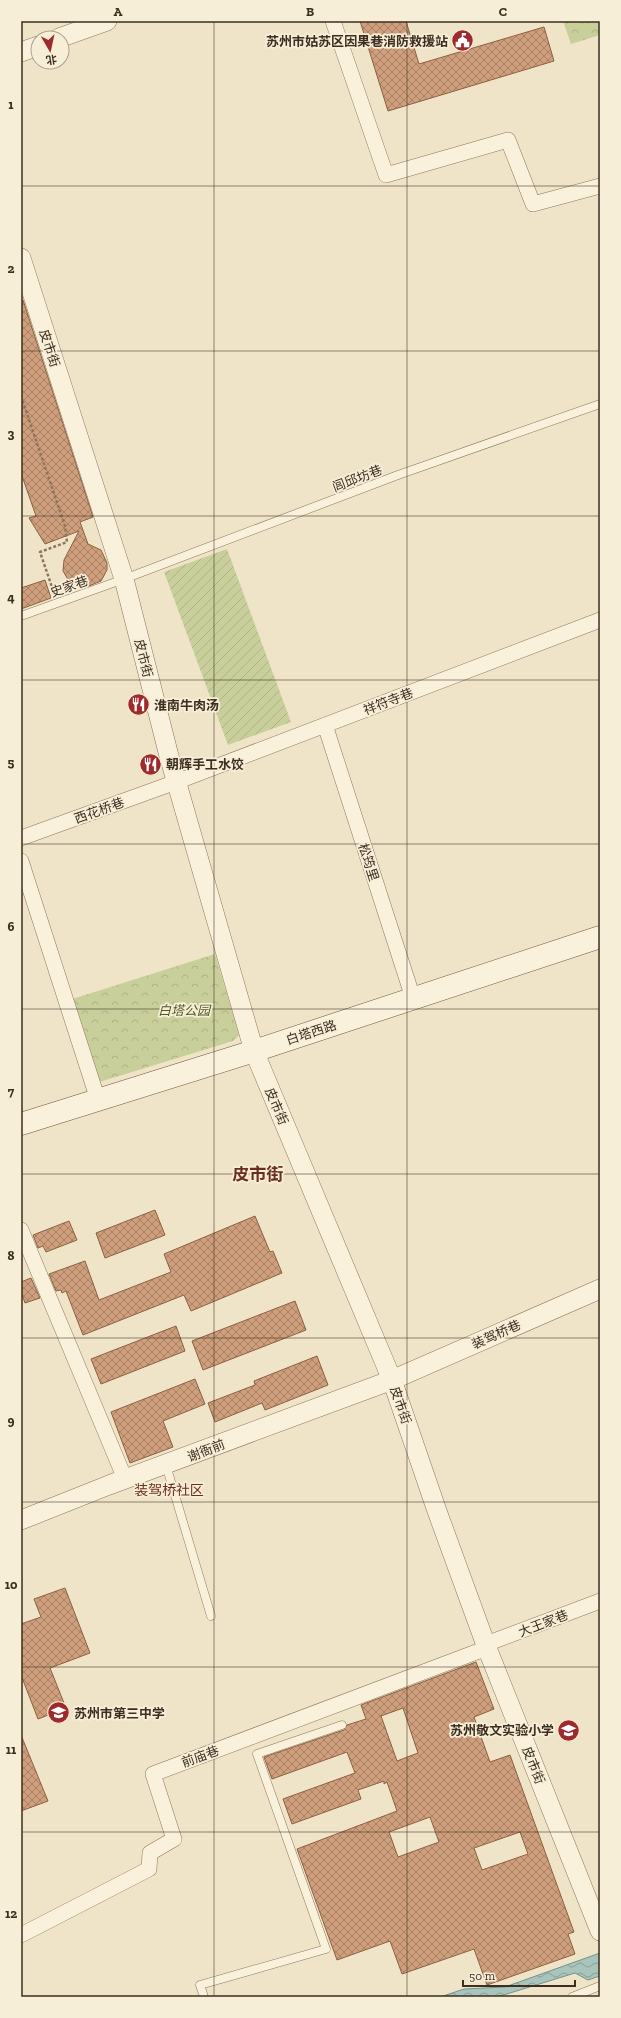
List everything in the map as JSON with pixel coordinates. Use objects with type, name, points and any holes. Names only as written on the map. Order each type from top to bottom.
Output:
[{"type":"main road","name":"白塔西路","points":[[21,1124],[254,1051],[600,937]]},
{"type":"street","points":[[70,34],[106,21]]},
{"type":"street","points":[[333,21],[386,175],[508,140],[533,204],[600,186]]},
{"type":"street","name":"皮市街","points":[[21,258],[124,579],[176,782],[254,1051],[392,1380],[437,1510],[487,1646],[600,1931]]},
{"type":"street","name":"祥符寺巷","points":[[176,782],[600,620]]},
{"type":"street","name":"松筠里","points":[[325,725],[413,998]]},
{"type":"street","name":"西花桥巷","points":[[21,838],[176,782]]},
{"type":"street","points":[[21,861],[98,1100]]},
{"type":"street","points":[[21,1230],[125,1479]]},
{"type":"street","name":"装驾桥巷","points":[[392,1380],[600,1289]]},
{"type":"street","name":"谢衙前","points":[[21,1520],[125,1479],[392,1380]]},
{"type":"street","name":"大王家巷","points":[[487,1646],[600,1600]]},
{"type":"street","name":"前庙巷","points":[[21,1935],[149,1869],[150,1853],[174,1839],[152,1774],[487,1646]]},
{"type":"lane","name":"闾邱坊巷","points":[[124,579],[398,475],[600,404]]},
{"type":"lane","name":"史家巷","points":[[21,616],[124,579]]},
{"type":"lane","points":[[166,1465],[211,1616]]},
{"type":"lane","points":[[204,1997],[200,1985],[326,1949],[257,1754],[342,1725]]},
{"type":"lane","points":[[572,1997],[600,1986]]},
{"type":"path","points":[[21,396],[65,526],[67,542],[40,552],[58,603]]},
{"type":"green space","points":[[563,21],[600,21],[600,35],[571,44]]},
{"type":"green space","points":[[227,549],[291,722],[228,745],[164,572]]},
{"type":"green space","name":"白塔公园","points":[[215,954],[239,1035],[233,1041],[93,1084],[66,1001]]},
{"type":"water","points":[[600,1953],[600,1976],[588,1980],[575,1973],[497,1997],[440,1997],[464,1989],[505,1987]]},
{"type":"building","points":[[360,21],[406,21],[419,64],[544,27],[554,61],[388,111]]},
{"type":"building","points":[[21,300],[23,300],[93,517],[80,522],[88,544],[101,550],[107,563],[107,570],[101,581],[84,588],[69,581],[63,571],[64,560],[79,531],[45,544],[29,518],[36,516],[21,473]]},
{"type":"building","points":[[45,580],[51,598],[21,609],[21,588]]},
{"type":"building","points":[[155,1210],[165,1235],[105,1258],[96,1233]]},
{"type":"building","points":[[255,1216],[270,1252],[273,1251],[282,1273],[191,1311],[184,1295],[83,1335],[66,1291],[62,1293],[61,1290],[56,1291],[49,1274],[85,1261],[99,1300],[171,1272],[164,1254]]},
{"type":"building","points":[[69,1221],[77,1240],[46,1252],[43,1246],[38,1248],[33,1235]]},
{"type":"building","points":[[31,1278],[40,1298],[25,1303],[21,1292],[21,1282]]},
{"type":"building","points":[[295,1301],[306,1330],[203,1370],[192,1341]]},
{"type":"building","points":[[176,1326],[185,1351],[101,1384],[91,1359]]},
{"type":"building","points":[[317,1356],[328,1385],[265,1410],[262,1403],[215,1422],[208,1403],[255,1385],[254,1381]]},
{"type":"building","points":[[195,1379],[205,1404],[163,1421],[173,1447],[130,1463],[111,1412]]},
{"type":"building","points":[[65,1588],[90,1653],[50,1668],[66,1708],[38,1719],[21,1675],[21,1624],[41,1617],[34,1599]]},
{"type":"building","points":[[476,1662],[494,1709],[474,1717],[490,1762],[510,1755],[574,1932],[568,1934],[575,1954],[487,1985],[474,1949],[402,1974],[390,1941],[337,1960],[297,1849],[397,1811],[387,1782],[384,1784],[384,1781],[358,1790],[361,1799],[292,1824],[283,1799],[355,1773],[347,1752],[272,1779],[264,1757],[344,1730],[347,1725],[366,1719],[361,1705]],"holes":[[[403,1708],[418,1753],[397,1761],[381,1716]],[[430,1817],[439,1842],[398,1857],[389,1832]],[[520,1832],[528,1854],[482,1870],[474,1848]]]},
{"type":"building","points":[[21,1735],[48,1801],[21,1811]]},
{"type":"place","name":"苏州市姑苏区因果巷消防救援站","points":[[463,41]]},
{"type":"place","name":"淮南牛肉汤","points":[[138,705]]},
{"type":"place","name":"朝辉手工水饺","points":[[150,764]]},
{"type":"place","name":"苏州市第三中学","points":[[58,1713]]},
{"type":"place","name":"苏州敬文实验小学","points":[[569,1730]]},
{"type":"district","name":"皮市街","points":[[258,1174]]},
{"type":"district","name":"装驾桥社区","points":[[169,1490]]}]
